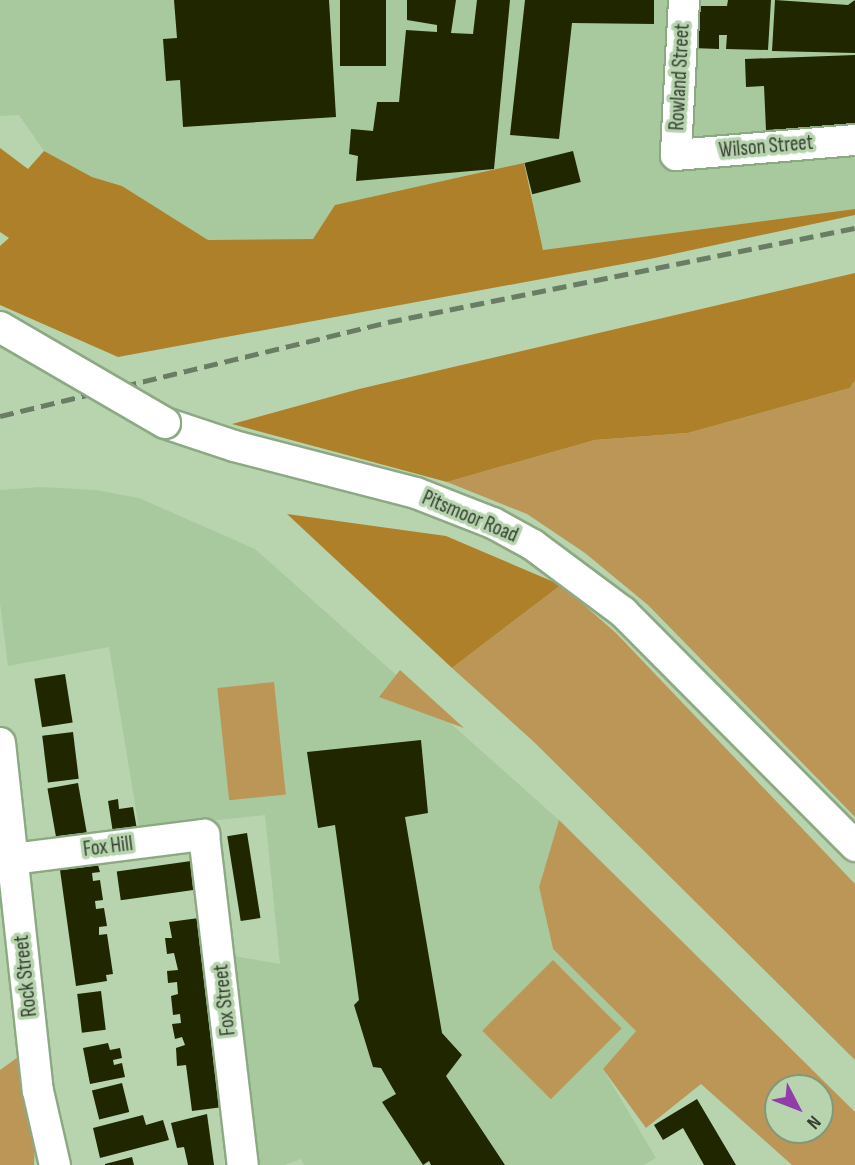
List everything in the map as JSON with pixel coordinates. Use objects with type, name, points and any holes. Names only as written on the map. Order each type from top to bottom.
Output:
[{"type":"street","name":"Rowland Street","points":[[676,155],[684,0]]},
{"type":"street","name":"Wilson Street","points":[[676,155],[855,140]]},
{"type":"street","name":"Pitsmoor Road","points":[[0,327],[165,423],[210,439],[416,493],[493,523],[533,545],[623,612],[855,846]]},
{"type":"street","name":"Rock Street","points":[[0,743],[8,845],[12,969],[55,1165]]},
{"type":"street","name":"Fox Hill","points":[[8,845],[204,835]]},
{"type":"street","name":"Fox Street","points":[[204,835],[243,1165]]},
{"type":"shaded area","points":[[0,0],[855,0],[855,209],[543,250],[525,164],[314,239],[208,240],[122,186],[92,177],[44,151],[19,115],[0,116]]},
{"type":"shaded area","points":[[0,148],[28,169],[44,151],[92,177],[122,186],[208,240],[313,239],[335,205],[524,163],[543,250],[855,209],[855,215],[650,259],[118,357],[0,305],[0,246],[9,238],[0,232]]},
{"type":"shaded area","points":[[855,273],[855,380],[850,388],[688,433],[595,440],[447,482],[232,424],[359,389]]},
{"type":"shaded area","points":[[855,380],[855,817],[648,605],[585,553],[527,514],[447,482],[595,440],[688,433],[850,388]]},
{"type":"shaded area","points":[[41,487],[96,490],[139,498],[255,549],[559,820],[539,887],[553,949],[636,1031],[603,1069],[656,1158],[644,1165],[304,1165],[301,1159],[285,1165],[258,1165],[234,956],[280,964],[265,815],[139,828],[109,647],[8,666],[0,603],[0,490]]},
{"type":"shaded area","points":[[287,514],[446,536],[561,585],[452,668]]},
{"type":"shaded area","points":[[561,585],[616,633],[855,884],[855,1060],[534,742],[452,668]]},
{"type":"shaded area","points":[[400,670],[464,728],[379,697]]},
{"type":"shaded area","points":[[274,682],[286,794],[229,800],[217,688]]},
{"type":"shaded area","points":[[559,820],[816,1074],[764,1074],[764,1140],[701,1084],[646,1128],[603,1069],[636,1031],[553,949],[539,887]]},
{"type":"shaded area","points":[[553,960],[622,1029],[551,1099],[482,1031]]},
{"type":"shaded area","points":[[21,1055],[35,1142],[34,1165],[0,1165],[0,1070]]},
{"type":"shaded area","points":[[834,1091],[855,1112],[855,1165],[792,1165],[768,1144],[834,1144]]},
{"type":"building","points":[[174,0],[329,0],[336,117],[183,127],[180,80],[166,81],[163,39],[177,38]]},
{"type":"building","points":[[340,0],[386,0],[386,66],[340,66]]},
{"type":"building","points":[[407,0],[456,0],[451,33],[473,34],[477,0],[510,0],[494,169],[356,181],[358,156],[349,154],[351,129],[373,131],[377,102],[399,102],[406,30],[437,32],[437,25],[407,20]]},
{"type":"building","points":[[525,0],[654,0],[654,24],[572,23],[559,139],[510,135]]},
{"type":"building","points":[[728,0],[771,0],[768,50],[726,49],[727,35],[719,35],[719,49],[692,48],[690,6],[727,6]]},
{"type":"building","points":[[775,0],[848,5],[855,0],[855,53],[772,51]]},
{"type":"building","points":[[855,55],[855,125],[766,130],[764,86],[746,87],[745,59]]},
{"type":"building","points":[[573,151],[581,182],[532,194],[524,163]]},
{"type":"building","points":[[65,674],[73,722],[42,727],[34,679]]},
{"type":"building","points":[[73,732],[79,779],[48,782],[42,736]]},
{"type":"building","points":[[421,740],[428,813],[405,817],[442,1033],[462,1055],[446,1076],[505,1165],[431,1165],[429,1161],[423,1165],[382,1102],[396,1094],[381,1068],[373,1067],[354,1005],[359,1000],[335,825],[318,828],[307,752]]},
{"type":"building","points":[[78,783],[89,846],[59,851],[47,788]]},
{"type":"building","points":[[118,799],[119,809],[133,807],[138,835],[114,839],[108,801]]},
{"type":"building","points":[[247,833],[260,918],[241,921],[227,836]]},
{"type":"building","points":[[191,861],[195,890],[121,900],[117,871]]},
{"type":"building","points":[[98,865],[100,872],[92,873],[93,881],[100,880],[103,900],[95,901],[96,909],[104,908],[107,926],[99,927],[99,935],[107,934],[113,974],[106,975],[107,981],[76,986],[60,870]]},
{"type":"building","points":[[199,918],[223,1107],[192,1111],[186,1065],[177,1066],[176,1048],[185,1045],[182,1037],[175,1039],[172,1024],[181,1023],[180,1014],[173,1015],[171,996],[178,994],[177,982],[168,983],[167,971],[178,970],[174,953],[167,954],[165,938],[172,938],[169,922]]},
{"type":"building","points":[[101,991],[106,1030],[82,1033],[77,994]]},
{"type":"building","points":[[108,1043],[110,1050],[120,1048],[122,1058],[113,1060],[114,1065],[122,1063],[125,1077],[90,1084],[83,1048]]},
{"type":"building","points":[[122,1083],[129,1112],[99,1120],[92,1090]]},
{"type":"building","points":[[697,1099],[736,1165],[704,1165],[683,1128],[663,1140],[654,1125]]},
{"type":"building","points":[[207,1114],[214,1165],[188,1165],[184,1147],[177,1148],[171,1123]]},
{"type":"building","points":[[143,1115],[146,1125],[163,1120],[169,1140],[100,1158],[93,1128]]},
{"type":"building","points":[[132,1157],[134,1165],[105,1165],[105,1164]]},
{"type":"railway","points":[[0,416],[388,322],[855,228]]}]
